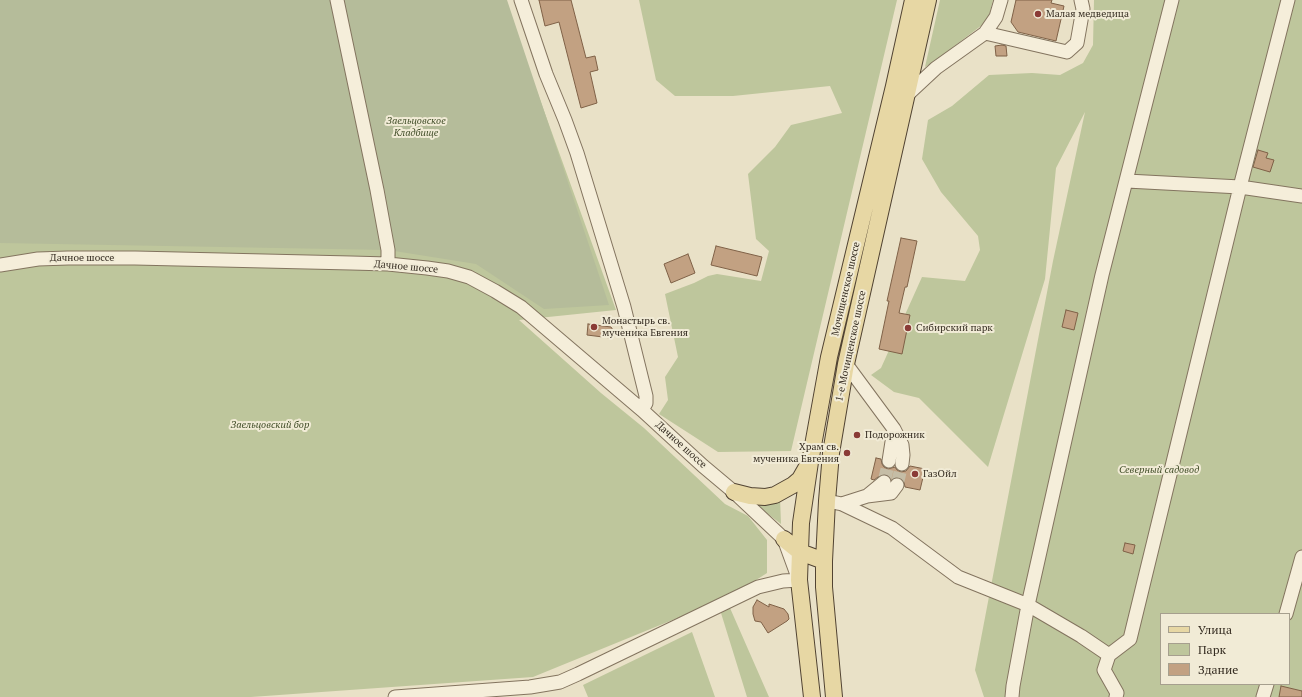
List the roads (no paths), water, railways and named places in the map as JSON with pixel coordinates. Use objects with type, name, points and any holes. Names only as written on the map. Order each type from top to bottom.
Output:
[{"type":"main road","name":"Мочищенское шоссе","points":[[799,580],[801,523],[810,462],[829,357],[894,86],[913,0]]},
{"type":"main road","name":"1-е Мочищенское шоссе","points":[[834,697],[824,587],[824,561],[834,503],[831,453],[846,364],[928,0]]},
{"type":"main road","points":[[734,492],[750,496],[765,497],[775,495],[793,485],[800,479],[810,462]]},
{"type":"main road","points":[[784,539],[800,552],[824,561]]},
{"type":"main road","points":[[799,580],[812,697]]},
{"type":"street","points":[[337,0],[377,190],[388,250],[388,264]]},
{"type":"street","points":[[521,0],[546,74],[577,154],[624,307],[646,396],[646,403],[642,410]]},
{"type":"street","points":[[907,95],[936,68],[985,33],[996,17],[1001,0]]},
{"type":"street","points":[[985,33],[1067,52],[1078,43],[1083,9],[1081,0]]},
{"type":"street","points":[[1012,697],[1028,605],[1101,283],[1172,0]]},
{"type":"street","points":[[1116,697],[1117,693],[1104,670],[1109,655],[1130,639],[1240,187],[1288,0]]},
{"type":"street","points":[[1127,180],[1240,187],[1302,196]]},
{"type":"street","name":"Дачное шоссе","points":[[0,265],[34,259],[68,258],[135,258],[388,264],[448,271],[469,277],[521,307],[642,410],[784,539]]},
{"type":"street","points":[[846,364],[894,429],[895,463]]},
{"type":"street","points":[[867,496],[884,482]]},
{"type":"street","points":[[834,503],[867,496],[892,493],[897,485]]},
{"type":"street","points":[[834,503],[892,528],[958,577],[1028,605],[1082,636],[1109,655]]},
{"type":"street","points":[[395,697],[530,687],[560,682],[586,671],[758,587],[783,581],[799,580],[784,539]]},
{"type":"street","points":[[1286,613],[1302,557]]},
{"type":"street","points":[[1263,697],[1266,685]]},
{"type":"tunnel","points":[[884,482],[889,461]]},
{"type":"tunnel","points":[[897,485],[902,464]]},
{"type":"place","name":"Малая медведица","points":[[1038,14]]},
{"type":"place","name":"Монастырь св. мученика Евгения","points":[[594,327]]},
{"type":"place","name":"Сибирский парк","points":[[908,328]]},
{"type":"place","name":"Подорожник","points":[[857,435]]},
{"type":"place","name":"Храм св. мученика Евгения","points":[[847,453]]},
{"type":"place","name":"ГазОйл","points":[[915,474]]},
{"type":"park label","name":"Заельцовское Кладбище","points":[[416,126]]},
{"type":"park label","name":"Заельцовский бор","points":[[270,425]]},
{"type":"park label","name":"Северный садовод","points":[[1159,470]]}]
